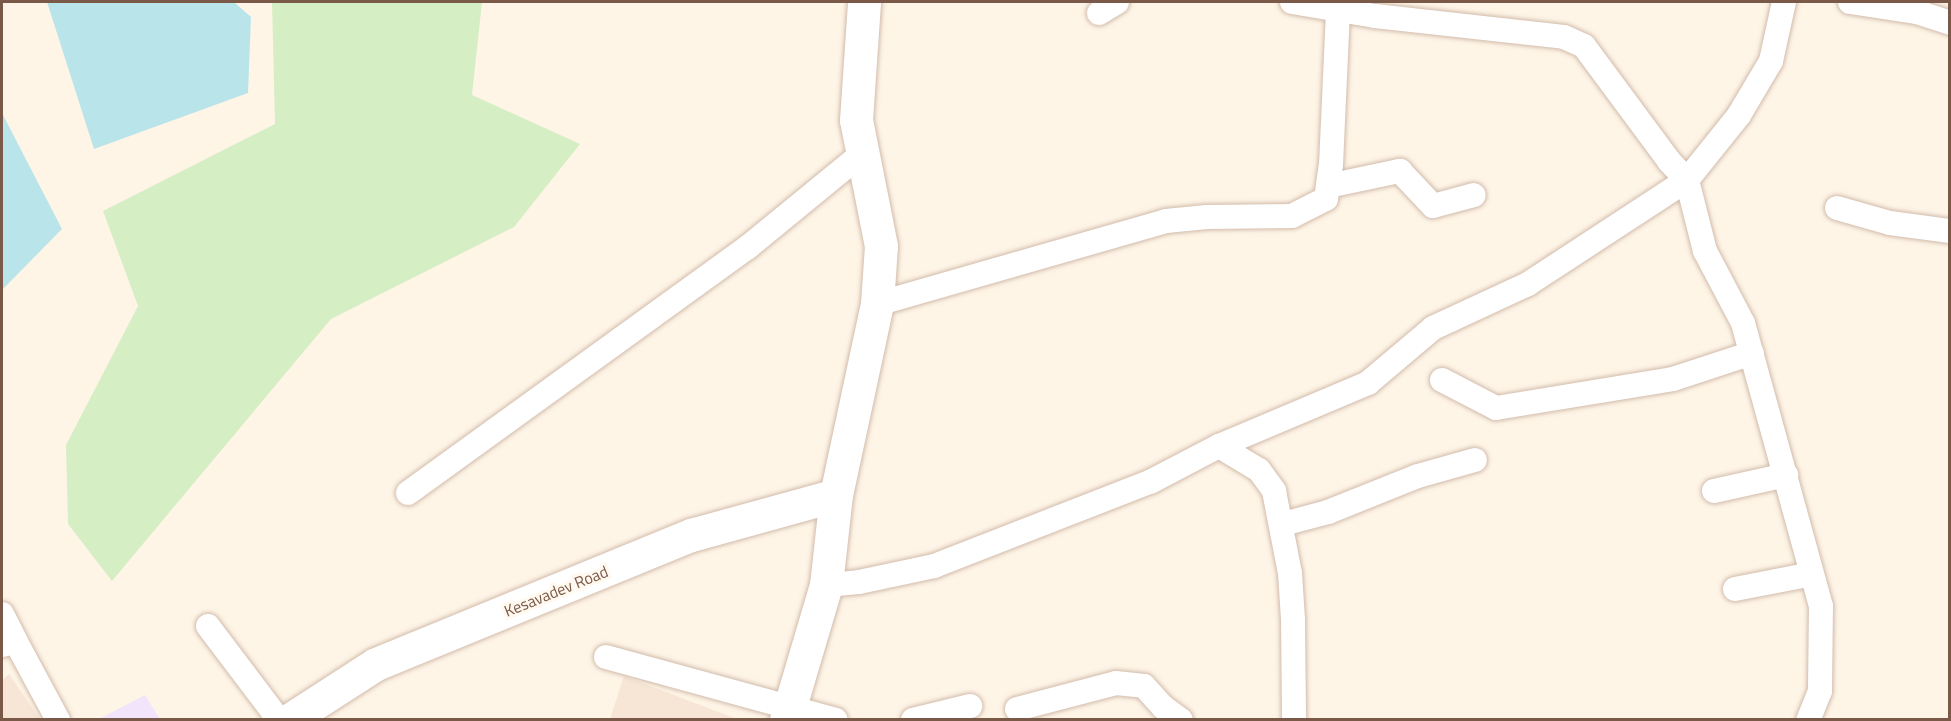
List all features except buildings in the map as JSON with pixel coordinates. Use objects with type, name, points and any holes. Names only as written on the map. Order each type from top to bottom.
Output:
[{"type":"street","points":[[788,714],[826,585],[836,495],[877,304],[881,246],[856,120],[864,2]]},
{"type":"street","points":[[1292,2],[1338,10],[1564,37],[1584,46],[1669,161],[1687,180],[1705,251],[1743,323],[1821,606],[1820,691],[1808,720]]},
{"type":"street","points":[[826,585],[859,582],[934,566],[1150,482],[1219,446],[1368,383],[1433,328],[1528,284],[1687,180],[1739,115],[1771,61],[1784,2]]},
{"type":"street","points":[[1850,2],[1917,12],[1950,23]]},
{"type":"street","points":[[877,304],[1166,221],[1207,217],[1292,216],[1326,199],[1338,10]]},
{"type":"street","points":[[408,493],[748,247],[863,153]]},
{"type":"street","points":[[1328,186],[1400,171],[1433,206],[1474,195]]},
{"type":"street","points":[[1837,208],[1890,223],[1950,231]]},
{"type":"street","points":[[1442,380],[1496,408],[1673,379],[1752,353]]},
{"type":"street","points":[[1219,446],[1259,470],[1275,491],[1290,573],[1293,619],[1293,720]]},
{"type":"street","points":[[1283,525],[1328,512],[1418,476],[1475,460]]},
{"type":"street","points":[[1714,491],[1786,475]]},
{"type":"street","name":"Kesavadev Road","points":[[289,720],[376,664],[691,535],[836,495]]},
{"type":"street","points":[[1735,589],[1812,574]]},
{"type":"street","points":[[2,614],[9,644],[58,720]]},
{"type":"street","points":[[208,627],[279,720]]},
{"type":"street","points":[[606,657],[788,714],[836,720]]},
{"type":"street","points":[[1017,709],[1116,683],[1144,686],[1163,707],[1181,720]]},
{"type":"street","points":[[913,720],[970,706]]},
{"type":"shaded area","points":[[9,674],[40,719],[2,719],[2,680]]},
{"type":"shaded area","points":[[624,676],[737,719],[610,719]]},
{"type":"shaded area","points":[[145,695],[160,719],[99,719]]},
{"type":"green space","points":[[272,2],[482,2],[472,95],[580,144],[514,227],[331,319],[112,581],[68,524],[66,445],[138,306],[103,211],[275,124]]},
{"type":"water","points":[[47,2],[234,2],[251,17],[248,93],[94,149]]},
{"type":"water","points":[[2,113],[62,229],[2,290]]}]
